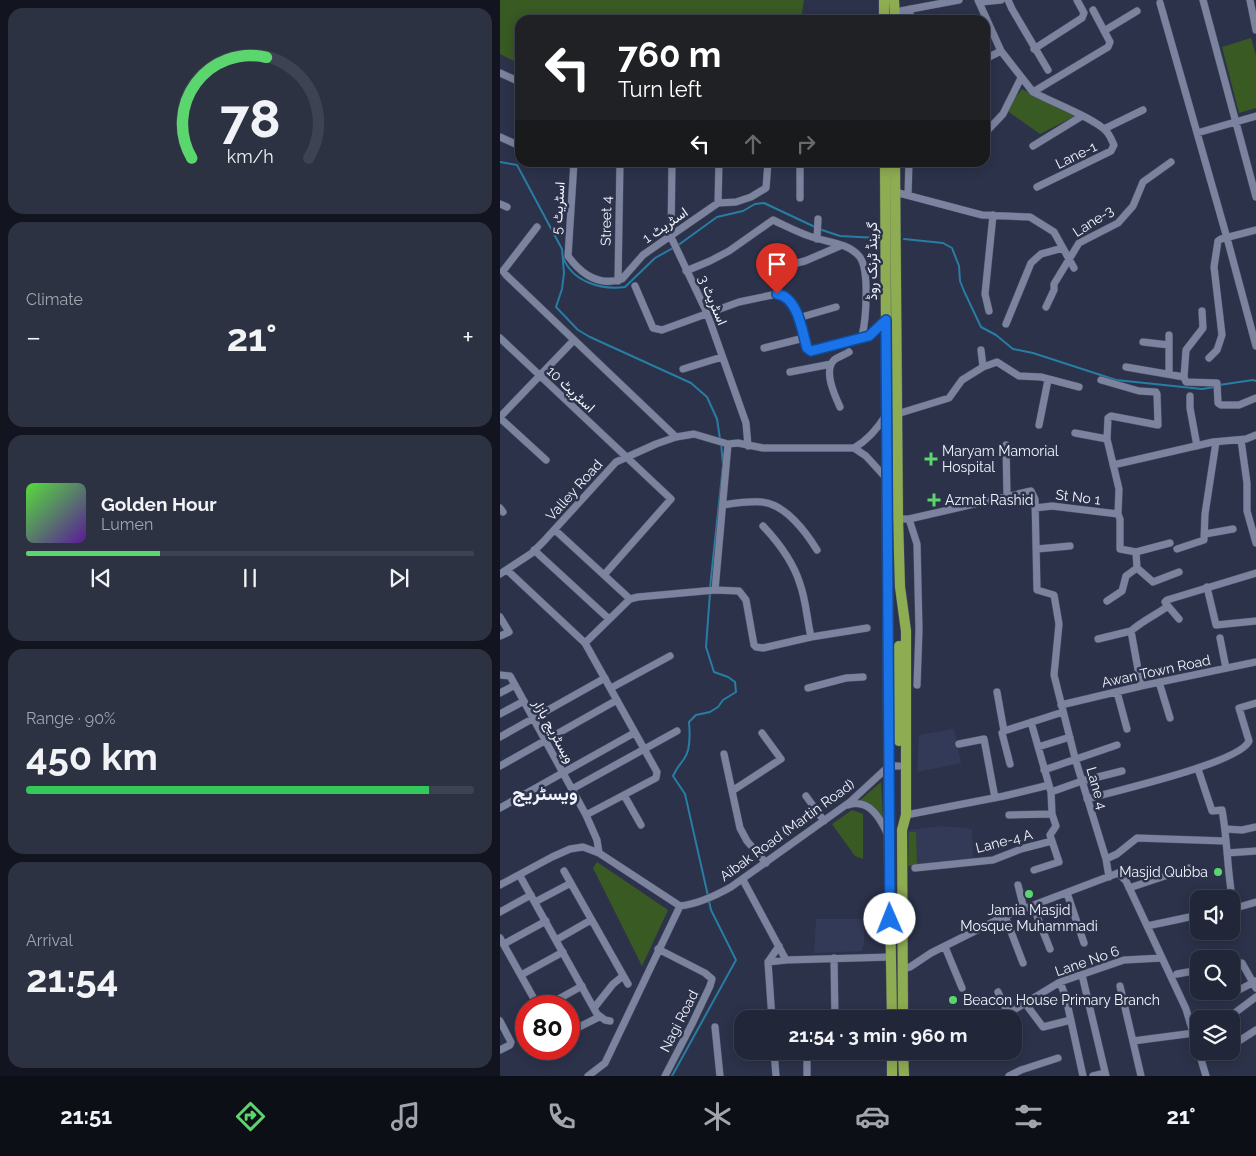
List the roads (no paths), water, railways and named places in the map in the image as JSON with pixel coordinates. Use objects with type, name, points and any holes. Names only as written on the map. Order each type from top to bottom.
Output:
[{"type":"highway","points":[[884,0],[884,15]]},
{"type":"highway","points":[[894,0],[895,15]]},
{"type":"highway","name":"گرینڈ ٹرنک روڈ","points":[[885,167],[886,320],[898,519],[900,587],[898,685],[889,844],[892,1010]]},
{"type":"highway","name":"گرینڈ ٹرنک روڈ","points":[[895,167],[892,415],[887,479],[894,766],[902,830],[903,1010]]},
{"type":"highway","name":"گرینڈ ٹرنک روڈ","points":[[900,587],[906,631],[906,815],[902,830]]},
{"type":"highway","points":[[892,1060],[892,1076]]},
{"type":"highway","points":[[903,1060],[904,1076]]},
{"type":"street","points":[[899,15],[910,9],[958,0]]},
{"type":"street","points":[[980,1],[1001,0]]},
{"type":"street","points":[[1008,0],[1034,49],[1048,70]]},
{"type":"street","points":[[1034,49],[1082,18],[1084,13],[1078,0]]},
{"type":"street","points":[[1203,0],[1256,197]]},
{"type":"street","points":[[1250,0],[1256,30]]},
{"type":"street","name":"Lane-1","points":[[980,1],[986,15]]},
{"type":"street","points":[[1160,3],[1256,346]]},
{"type":"street","points":[[910,9],[910,15]]},
{"type":"street","points":[[1033,92],[1108,46],[1110,42],[1093,10]]},
{"type":"street","points":[[1104,31],[1137,11]]},
{"type":"street","name":"Lane-1","points":[[990,25],[1001,51],[1033,92],[1104,129],[1114,145],[1111,151],[1036,187]]},
{"type":"street","points":[[990,56],[1001,51]]},
{"type":"street","points":[[500,73],[515,80]]},
{"type":"street","points":[[990,128],[1003,114],[1021,78]]},
{"type":"street","points":[[1104,129],[1143,110]]},
{"type":"street","points":[[1033,146],[1082,116]]},
{"type":"street","points":[[1197,133],[1256,116]]},
{"type":"street","points":[[500,137],[515,144]]},
{"type":"street","name":"Lane-3","points":[[1069,259],[1079,244],[1118,224],[1133,206],[1143,182],[1171,162]]},
{"type":"street","name":"اسٹریٹ 5","points":[[574,167],[568,256],[578,270],[588,277],[605,282],[618,281]]},
{"type":"street","name":"Street 4","points":[[618,281],[620,167]]},
{"type":"street","name":"اسٹریٹ 3","points":[[672,167],[671,237],[707,313],[746,423],[748,446]]},
{"type":"street","points":[[718,203],[719,167]]},
{"type":"street","name":"اسٹریٹ 1","points":[[618,281],[627,276],[643,255],[718,203],[743,200],[766,188],[768,167]]},
{"type":"street","points":[[800,167],[800,198]]},
{"type":"street","points":[[908,195],[909,167]]},
{"type":"street","name":"Lane-3","points":[[895,192],[982,215],[1030,217],[1054,232],[1074,268]]},
{"type":"street","points":[[988,311],[985,294],[993,215]]},
{"type":"street","points":[[686,271],[710,262],[729,251],[771,220],[818,229],[860,257],[865,275],[866,319],[862,336]]},
{"type":"street","points":[[538,227],[503,271],[676,437]]},
{"type":"street","points":[[1209,358],[1217,350],[1222,336],[1214,267],[1218,241],[1256,230]]},
{"type":"street","points":[[789,265],[805,261],[840,245]]},
{"type":"street","name":"Lane-3","points":[[1006,324],[1031,263],[1041,254],[1063,248]]},
{"type":"street","points":[[1046,307],[1054,290],[1054,284],[1069,259]]},
{"type":"street","points":[[635,286],[653,328],[658,330],[739,302],[777,294],[788,298],[798,318],[808,350],[811,351],[862,336],[869,336],[886,320]]},
{"type":"street","points":[[798,318],[836,307]]},
{"type":"street","points":[[1202,311],[1204,326],[1186,350],[1184,376],[1186,382],[1215,383],[1218,388],[1218,402],[1221,405],[1239,405],[1256,398]]},
{"type":"street","points":[[1168,335],[1169,374]]},
{"type":"street","name":"اسٹریٹ 10","points":[[500,338],[671,499],[604,575]]},
{"type":"street","points":[[764,348],[804,338]]},
{"type":"street","points":[[546,460],[500,417],[574,340]]},
{"type":"street","points":[[1143,342],[1169,345]]},
{"type":"street","points":[[838,344],[841,356]]},
{"type":"street","points":[[981,350],[983,367]]},
{"type":"street","points":[[840,407],[831,384],[831,364],[835,359],[848,352]]},
{"type":"street","points":[[682,369],[722,358]]},
{"type":"street","points":[[887,479],[866,456],[854,448],[873,434],[892,415],[949,398],[962,380],[983,367],[997,362],[1020,376],[1041,377],[1079,387]]},
{"type":"street","points":[[790,372],[831,364]]},
{"type":"street","points":[[1126,367],[1184,376]]},
{"type":"street","points":[[1039,425],[1048,380]]},
{"type":"street","points":[[1101,380],[1139,391],[1156,392],[1158,394],[1158,425],[1111,416],[1108,418],[1107,439],[1118,489],[1120,549],[1136,552],[1170,543]]},
{"type":"street","points":[[1190,396],[1196,446]]},
{"type":"street","points":[[1075,433],[1107,439]]},
{"type":"street","name":"Valley Road","points":[[504,572],[534,550],[555,530],[616,462],[676,437],[694,434],[723,443],[738,443],[763,448],[854,448]]},
{"type":"street","points":[[1113,465],[1216,442],[1241,440],[1256,435]]},
{"type":"street","points":[[1241,440],[1247,483],[1247,511],[1256,543]]},
{"type":"street","points":[[1177,549],[1204,541],[1205,514],[1216,442]]},
{"type":"street","points":[[712,591],[723,505],[723,443]]},
{"type":"street","points":[[1006,445],[1007,496]]},
{"type":"street","points":[[898,519],[909,519],[1031,491],[1035,499],[1037,549],[1070,546]]},
{"type":"street","points":[[723,505],[739,502],[764,502],[774,506],[806,532],[817,550]]},
{"type":"street","name":"St No 1","points":[[1035,508],[1052,506],[1118,514]]},
{"type":"street","points":[[909,519],[917,544],[919,630],[917,685]]},
{"type":"street","points":[[763,526],[780,545],[801,585],[811,637]]},
{"type":"street","points":[[1205,534],[1233,529]]},
{"type":"street","points":[[555,530],[630,599]]},
{"type":"street","name":"Lane 4","points":[[1037,549],[1037,590],[1054,595],[1059,624],[1054,675],[1075,758],[1106,859],[1109,877]]},
{"type":"street","points":[[534,550],[609,619]]},
{"type":"street","points":[[1136,552],[1137,568],[1153,582],[1179,572]]},
{"type":"street","points":[[1107,601],[1122,591],[1126,576],[1137,568]]},
{"type":"street","points":[[504,572],[585,642],[657,772],[656,778],[586,815]]},
{"type":"street","points":[[1179,619],[1165,602],[1167,600],[1256,573]]},
{"type":"street","points":[[1207,587],[1216,625],[1256,621]]},
{"type":"street","points":[[585,642],[630,599],[712,591],[739,591],[746,600],[751,635],[756,647],[763,648],[811,637],[867,628]]},
{"type":"street","points":[[1098,639],[1131,631],[1168,606]]},
{"type":"street","points":[[500,617],[509,632],[500,636]]},
{"type":"street","points":[[1131,631],[1141,686]]},
{"type":"street","points":[[1220,638],[1226,668]]},
{"type":"street","points":[[611,688],[670,656]]},
{"type":"street","name":"Awan Town Road","points":[[1004,730],[1031,722],[1062,708],[1117,692],[1256,662]]},
{"type":"street","name":"ویسٹریج بازار","points":[[500,675],[510,676],[586,815],[597,840],[600,853]]},
{"type":"street","points":[[808,688],[846,678],[863,677]]},
{"type":"street","points":[[500,737],[605,678]]},
{"type":"street","points":[[1159,682],[1170,718]]},
{"type":"street","points":[[500,693],[515,685]]},
{"type":"street","points":[[997,692],[1004,730],[1002,733],[1010,764]]},
{"type":"street","points":[[1117,692],[1127,729]]},
{"type":"street","points":[[500,766],[617,700]]},
{"type":"street","points":[[500,714],[524,701]]},
{"type":"street","points":[[1087,799],[1198,769],[1246,746],[1249,741],[1239,708],[1256,703]]},
{"type":"street","points":[[1031,722],[1050,788],[1052,814],[1056,826],[1050,835],[1052,842]]},
{"type":"street","points":[[572,789],[677,731]]},
{"type":"street","points":[[500,808],[634,733]]},
{"type":"street","points":[[732,791],[782,759],[762,733]]},
{"type":"street","points":[[1038,747],[1070,737]]},
{"type":"street","points":[[959,744],[984,739],[994,798]]},
{"type":"street","points":[[1044,770],[1117,745]]},
{"type":"street","points":[[724,754],[740,828],[747,841],[766,863]]},
{"type":"street","name":"Aibak Road (Martin Road)","points":[[680,906],[690,905],[715,897],[743,880],[844,806],[894,766]]},
{"type":"street","points":[[1198,769],[1212,811],[1222,810],[1226,829],[1230,890]]},
{"type":"street","points":[[906,815],[1050,788],[1122,771]]},
{"type":"street","points":[[624,795],[641,825]]},
{"type":"street","points":[[806,796],[824,821]]},
{"type":"street","points":[[844,806],[857,803],[874,811],[887,834],[889,844]]},
{"type":"street","points":[[1009,815],[1052,814]]},
{"type":"street","points":[[1226,829],[1242,830],[1256,827]]},
{"type":"street","points":[[1106,859],[1118,854],[1137,838],[1226,841]]},
{"type":"street","name":"Lane-4 A","points":[[914,868],[992,860],[1021,849],[1052,842],[1059,862],[1034,870]]},
{"type":"street","points":[[500,885],[578,847],[589,848],[600,853],[680,906],[605,1063],[588,1076]]},
{"type":"street","points":[[1227,854],[1256,852]]},
{"type":"street","points":[[1129,888],[1189,868]]},
{"type":"street","points":[[564,871],[628,984]]},
{"type":"street","points":[[902,969],[910,967],[931,953],[1004,916],[1118,873],[1126,881],[1186,1009],[1190,1023]]},
{"type":"street","points":[[520,876],[594,1008],[600,1016],[610,1022]]},
{"type":"street","points":[[743,880],[786,960]]},
{"type":"street","points":[[500,912],[571,883]]},
{"type":"street","points":[[1018,885],[1024,909]]},
{"type":"street","points":[[1067,893],[1084,943]]},
{"type":"street","points":[[1240,906],[1256,902]]},
{"type":"street","points":[[1033,906],[1050,949]]},
{"type":"street","points":[[1004,916],[1023,963]]},
{"type":"street","points":[[1147,926],[1190,917]]},
{"type":"street","points":[[556,940],[592,920]]},
{"type":"street","points":[[532,995],[502,941],[546,921]]},
{"type":"street","points":[[771,1010],[768,962],[779,946]]},
{"type":"street","points":[[945,947],[962,988]]},
{"type":"street","name":"Nagi Road","points":[[658,949],[712,978],[692,1024],[665,1076]]},
{"type":"street","points":[[521,975],[563,952]]},
{"type":"street","points":[[768,962],[891,957]]},
{"type":"street","points":[[834,958],[835,1010]]},
{"type":"street","name":"Lane No 6","points":[[1014,1010],[1060,982],[1124,960],[1162,958]]},
{"type":"street","points":[[1240,963],[1242,962],[1255,984],[1240,990]]},
{"type":"street","points":[[1177,974],[1190,972]]},
{"type":"street","points":[[1082,975],[1106,1075],[1093,1076]]},
{"type":"street","points":[[594,1008],[613,984],[623,976]]},
{"type":"street","points":[[1060,982],[1084,1076]]},
{"type":"street","points":[[566,995],[582,986]]},
{"type":"street","points":[[1120,986],[1141,1076]]},
{"type":"street","points":[[998,992],[1006,1010]]},
{"type":"street","points":[[1239,1010],[1256,997]]},
{"type":"street","points":[[1025,1003],[1043,1027],[1071,1020]]},
{"type":"street","points":[[580,1026],[600,1016]]},
{"type":"street","points":[[500,1021],[511,1042],[510,1045],[500,1050]]},
{"type":"street","points":[[715,1027],[720,1076]]},
{"type":"street","points":[[1240,1040],[1256,1030]]},
{"type":"street","points":[[1134,1042],[1190,1034]]},
{"type":"street","points":[[1009,1076],[1058,1058]]},
{"type":"street","points":[[775,1060],[776,1076]]},
{"type":"street","points":[[807,1060],[807,1076]]},
{"type":"street","points":[[1200,1060],[1206,1076]]},
{"type":"waterway","points":[[500,162],[515,165]]},
{"type":"waterway","points":[[518,167],[562,249],[564,273],[562,289],[556,307],[578,330],[590,337],[691,383],[707,397],[717,419],[720,439]]},
{"type":"waterway","points":[[677,246],[717,217],[743,211],[755,204],[764,203],[815,227]]},
{"type":"waterway","points":[[819,229],[840,236],[878,238]]},
{"type":"waterway","points":[[904,239],[943,243],[952,248],[959,266],[960,281],[981,327],[996,335],[1013,349],[1033,353],[1116,380],[1202,389],[1215,387]]},
{"type":"waterway","points":[[563,257],[567,266],[580,278],[597,285],[616,288],[625,287],[655,258],[673,248]]},
{"type":"waterway","points":[[1219,385],[1256,381]]},
{"type":"waterway","points":[[710,588],[723,465],[721,443]]},
{"type":"waterway","points":[[708,896],[685,794],[673,776],[688,751],[689,722],[696,715],[710,712],[718,707],[723,700],[736,692],[735,682],[728,677],[714,672],[706,647],[710,593]]},
{"type":"waterway","points":[[672,1076],[736,960],[711,910],[709,901]]},
{"type":"place","name":"Maryam Mamorial Hospital","points":[[931,459]]},
{"type":"place","name":"Azmat Rashid","points":[[934,500]]},
{"type":"place","name":"Masjid Qubba","points":[[1218,872]]},
{"type":"place","name":"Jamia Masjid Mosque Muhammadi","points":[[1029,894]]},
{"type":"place","name":"Beacon House Primary Branch","points":[[953,1000]]},
{"type":"district","name":"ویسٹریج","points":[[545,793]]}]
